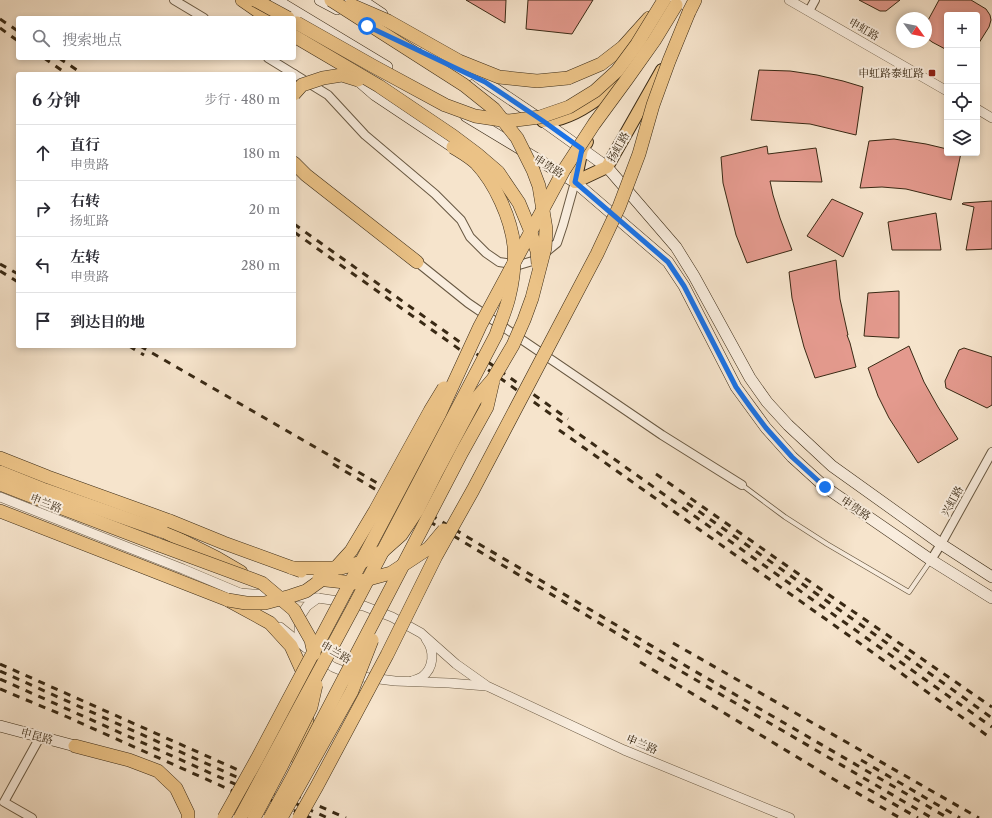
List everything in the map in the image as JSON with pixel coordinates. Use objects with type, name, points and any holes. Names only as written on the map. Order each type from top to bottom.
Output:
[{"type":"highway","points":[[242,0],[265,16]]},
{"type":"highway","points":[[256,0],[284,16]]},
{"type":"highway","points":[[292,568],[341,568],[362,562],[383,551],[401,534],[417,511],[475,400],[493,379],[512,346],[532,298],[545,248],[546,229],[539,186],[518,138],[494,109],[464,85],[331,0]]},
{"type":"highway","points":[[340,0],[388,21],[459,61],[499,78],[537,81],[568,78],[601,64],[623,47],[672,1]]},
{"type":"highway","points":[[299,818],[383,662],[436,556],[473,490],[597,254],[619,207],[639,154],[653,105],[669,61],[695,0]]},
{"type":"highway","points":[[297,18],[373,66],[445,105],[475,116],[508,121],[540,117],[569,107],[595,91],[617,71],[672,1]]},
{"type":"highway","points":[[228,600],[246,603],[265,603],[306,591],[331,573],[351,551],[375,512],[430,411],[480,326],[564,170],[594,124],[654,41],[672,1]]},
{"type":"highway","points":[[296,37],[379,86],[454,136],[498,172],[519,203],[529,227],[536,251],[539,274]]},
{"type":"highway","points":[[296,92],[302,85],[324,78],[342,75],[379,86]]},
{"type":"highway","points":[[240,818],[354,606],[429,460],[496,335],[509,298],[513,273],[514,253],[510,224],[500,200],[491,184],[475,162],[453,147]]},
{"type":"highway","points":[[296,165],[306,175],[417,262]]},
{"type":"highway","points":[[224,818],[439,415],[480,326]]},
{"type":"highway","points":[[270,818],[486,407],[493,379]]},
{"type":"highway","points":[[0,458],[292,568],[326,580],[354,583],[391,573],[429,548],[453,521],[473,490]]},
{"type":"highway","points":[[0,472],[45,490],[165,532],[218,558],[262,583],[294,610],[312,640],[318,672],[311,707],[254,818]]},
{"type":"highway","points":[[0,484],[262,583]]},
{"type":"highway","points":[[0,511],[228,600],[270,623],[291,646],[305,676],[307,706],[306,732],[293,776]]},
{"type":"highway","points":[[165,532],[224,543]]},
{"type":"highway","points":[[281,818],[352,691],[394,582]]},
{"type":"highway","points":[[75,746],[129,760],[158,771],[176,788],[188,813],[188,818]]},
{"type":"main road","points":[[256,0],[279,16]]},
{"type":"main road","name":"申贵路","points":[[276,0],[295,16]]},
{"type":"main road","name":"申贵路","points":[[320,0],[367,26],[485,82]]},
{"type":"main road","name":"申贵路","points":[[361,0],[467,69],[607,167],[676,247],[694,276],[750,378],[767,402],[788,425],[832,466],[941,544],[992,577]]},
{"type":"main road","name":"扬虹路","points":[[575,182],[607,167],[701,0]]},
{"type":"main road","points":[[575,182],[582,149],[672,1]]},
{"type":"main road","points":[[297,18],[329,48],[345,69],[375,95],[453,147]]},
{"type":"main road","name":"申贵路","points":[[297,18],[575,182],[668,262],[684,286],[736,387],[766,428],[792,457],[825,487],[931,560],[992,598]]},
{"type":"main road","points":[[296,27],[329,48]]},
{"type":"main road","points":[[543,121],[562,118],[582,110],[624,78]]},
{"type":"main road","name":"申昆路","points":[[0,726],[75,746]]},
{"type":"street","points":[[174,0],[201,16]]},
{"type":"street","name":"申虹路","points":[[789,0],[944,89]]},
{"type":"street","points":[[809,11],[815,0]]},
{"type":"street","points":[[271,60],[291,72]]},
{"type":"street","points":[[296,75],[328,95],[365,135],[435,194],[461,220],[470,237],[486,253],[499,262],[519,265],[536,260],[557,243],[564,225],[575,182]]},
{"type":"street","points":[[980,111],[992,118]]},
{"type":"street","points":[[417,262],[468,303],[662,435],[742,485]]},
{"type":"street","name":"兴虹路","points":[[931,560],[992,452]]},
{"type":"street","name":"申兰路","points":[[0,497],[240,593],[306,648],[333,667],[355,676],[395,681],[487,686]]},
{"type":"street","name":"申兰路","points":[[240,593],[318,598],[338,601],[364,606],[392,617],[421,633],[456,664],[487,686],[624,750],[790,818]]},
{"type":"street","points":[[306,648],[299,635],[299,618],[307,606],[318,598]]},
{"type":"street","points":[[409,682],[421,678],[430,669],[432,655],[430,644],[421,633]]},
{"type":"street","points":[[32,818],[4,802],[40,737]]},
{"type":"lane","points":[[742,485],[785,517],[827,544],[909,592],[931,560]]},
{"type":"building","points":[[466,0],[506,0],[505,23]]},
{"type":"building","points":[[528,0],[593,0],[572,34],[526,29]]},
{"type":"building","points":[[859,0],[900,0],[886,11],[880,11]]},
{"type":"building","points":[[939,0],[971,0],[986,9],[991,20],[989,27],[980,41],[980,12],[944,12],[944,48],[932,42],[932,13]]},
{"type":"building","points":[[759,70],[790,71],[817,75],[863,87],[856,135],[810,124],[751,120]]},
{"type":"building","points":[[894,139],[926,144],[944,148],[944,156],[960,156],[951,200],[906,189],[882,187],[860,188],[869,141]]},
{"type":"building","points":[[767,146],[768,154],[816,148],[822,182],[770,181],[780,218],[792,250],[747,263],[736,235],[723,183],[721,157]]},
{"type":"building","points":[[832,199],[863,213],[843,257],[807,236]]},
{"type":"building","points":[[992,201],[992,249],[966,250],[974,207],[962,204]]},
{"type":"building","points":[[936,213],[941,250],[892,250],[888,222]]},
{"type":"building","points":[[836,260],[840,299],[847,335],[856,367],[815,378],[798,324],[792,298],[789,272]]},
{"type":"building","points":[[899,291],[899,338],[864,336],[868,293]]},
{"type":"building","points":[[909,346],[924,382],[958,439],[918,463],[889,418],[878,396],[868,368]]},
{"type":"building","points":[[964,348],[992,357],[992,405],[987,408],[946,388],[945,381],[959,350]]},
{"type":"railway","points":[[0,19],[16,30]]},
{"type":"railway","points":[[0,28],[16,40]]},
{"type":"railway","points":[[47,60],[64,72]]},
{"type":"railway","points":[[62,60],[80,72]]},
{"type":"railway","points":[[296,225],[568,419]]},
{"type":"railway","points":[[296,233],[992,727]]},
{"type":"railway","points":[[0,264],[16,273]]},
{"type":"railway","points":[[0,271],[16,281]]},
{"type":"railway","points":[[132,348],[144,355]]},
{"type":"railway","points":[[143,348],[391,491],[667,655],[948,818]]},
{"type":"railway","points":[[559,430],[992,739]]},
{"type":"railway","points":[[333,464],[643,649],[932,818]]},
{"type":"railway","points":[[656,474],[992,707]]},
{"type":"railway","points":[[687,503],[992,718]]},
{"type":"railway","points":[[673,643],[979,818]]},
{"type":"railway","points":[[640,662],[900,818]]},
{"type":"railway","points":[[0,664],[346,818]]},
{"type":"railway","points":[[0,671],[328,818]]},
{"type":"railway","points":[[0,679],[311,818]]},
{"type":"railway","points":[[0,689],[65,716],[293,818]]},
{"type":"railway","points":[[861,760],[960,818]]},
{"type":"railway","points":[[856,782],[918,818]]},
{"type":"place","name":"申虹路泰虹路","points":[[932,73]]},
{"type":"route","points":[[367,26],[463,73],[485,82],[582,149],[575,182],[668,262],[684,286],[736,387],[766,428],[792,457],[825,487]]}]
